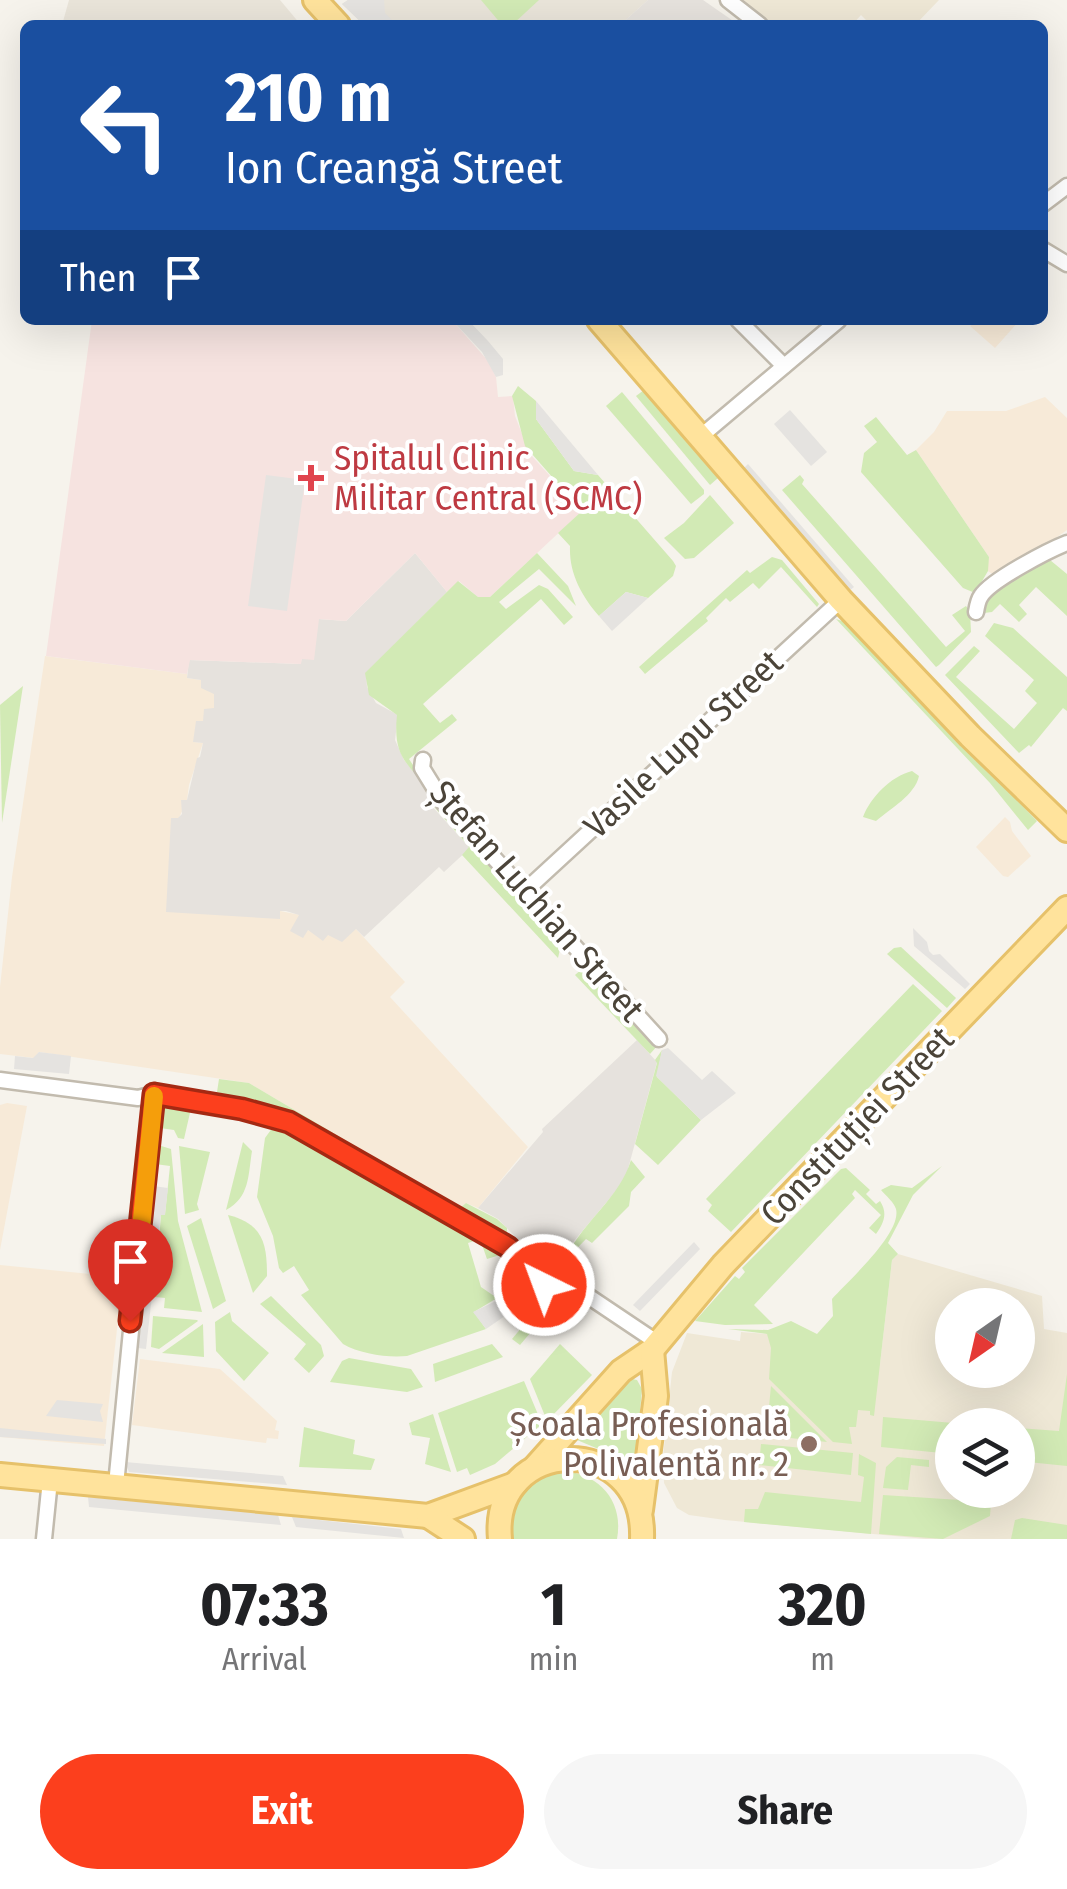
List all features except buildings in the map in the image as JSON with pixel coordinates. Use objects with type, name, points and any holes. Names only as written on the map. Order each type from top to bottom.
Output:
[{"type":"main road","points":[[315,0],[333,20]]},
{"type":"main road","points":[[603,325],[841,600],[970,736],[1067,830]]},
{"type":"main road","name":"Constituției Street","points":[[515,1484],[622,1371],[655,1346],[723,1265],[1067,908]]},
{"type":"main road","points":[[641,1512],[656,1396],[655,1346]]},
{"type":"main road","points":[[535,1466],[567,1458],[599,1463],[618,1475],[632,1492],[649,1538]]},
{"type":"main road","points":[[0,1474],[428,1516],[515,1484]]},
{"type":"main road","points":[[500,1539],[502,1507],[515,1484]]},
{"type":"main road","points":[[428,1516],[463,1539]]},
{"type":"street","points":[[728,0],[754,20]]},
{"type":"street","points":[[743,325],[784,366]]},
{"type":"street","points":[[700,438],[832,325]]},
{"type":"street","points":[[976,612],[979,598],[988,589],[1067,543]]},
{"type":"street","name":"Vasile Lupu Street","points":[[526,890],[841,600]]},
{"type":"street","name":"Ștefan Luchian Street","points":[[423,760],[422,768],[444,802],[660,1039]]},
{"type":"street","points":[[0,1080],[138,1098],[154,1094],[289,1122],[508,1247],[544,1285],[585,1294],[655,1346]]},
{"type":"street","points":[[116,1485],[154,1094]]},
{"type":"street","points":[[44,1539],[50,1480]]},
{"type":"shaded area","points":[[69,0],[280,0],[297,20],[63,20]]},
{"type":"shaded area","points":[[348,0],[648,0],[626,20],[359,20],[342,4]]},
{"type":"shaded area","points":[[348,0],[384,0],[385,13],[392,20],[359,20],[342,4]]},
{"type":"shaded area","points":[[648,0],[703,0],[732,20],[626,20]]},
{"type":"shaded area","points":[[740,0],[939,0],[920,20],[866,20],[861,15],[856,20],[766,20]]},
{"type":"shaded area","name":"Spitalul Clinic Militar Central (SCMC)","points":[[91,325],[456,325],[489,362],[496,377],[498,397],[513,396],[515,416],[530,454],[582,511],[490,597],[478,597],[459,581],[447,592],[415,553],[346,621],[319,619],[314,660],[302,659],[301,664],[190,660],[187,674],[46,656]]},
{"type":"shaded area","points":[[457,325],[473,325],[488,341],[503,359],[503,375],[496,377],[482,352]]},
{"type":"shaded area","points":[[972,325],[1016,325],[995,348]]},
{"type":"shaded area","points":[[1045,397],[1067,418],[1067,530],[999,578],[986,570],[989,557],[916,450],[947,411],[1006,411]]},
{"type":"shaded area","points":[[536,401],[598,475],[574,471],[536,419]]},
{"type":"shaded area","points":[[790,410],[827,452],[811,466],[774,424]]},
{"type":"shaded area","points":[[748,464],[854,587],[849,591],[765,498],[742,470]]},
{"type":"shaded area","points":[[266,475],[305,480],[287,611],[248,606]]},
{"type":"shaded area","points":[[415,553],[447,592],[366,673],[367,687],[376,703],[398,715],[395,740],[404,760],[430,791],[429,803],[470,848],[444,872],[439,867],[364,937],[356,929],[342,942],[328,935],[323,941],[308,930],[303,938],[290,931],[299,915],[286,911],[280,911],[280,919],[166,912],[171,818],[182,814],[181,800],[187,800],[200,757],[203,743],[193,742],[196,721],[203,721],[204,709],[214,708],[214,694],[201,688],[201,680],[187,678],[189,660],[300,664],[318,619],[346,621]]},
{"type":"shaded area","points":[[626,592],[648,598],[612,631],[599,616]]},
{"type":"shaded area","points":[[45,656],[187,674],[187,678],[201,680],[215,694],[214,709],[203,721],[194,742],[203,743],[187,800],[179,818],[171,819],[171,847],[280,918],[280,911],[300,915],[291,931],[307,930],[336,937],[356,929],[405,982],[390,997],[528,1147],[478,1208],[466,1203],[460,1208],[249,1083],[39,1052],[34,1058],[0,1054],[0,987],[12,877]]},
{"type":"shaded area","points":[[1005,817],[1031,856],[1008,877],[976,847]]},
{"type":"shaded area","points":[[913,928],[933,955],[940,954],[970,984],[965,989],[914,946]]},
{"type":"shaded area","points":[[637,1040],[657,1062],[625,1180],[574,1241],[567,1255],[538,1260],[498,1219],[478,1208],[542,1129]]},
{"type":"shaded area","points":[[668,1048],[702,1080],[712,1071],[736,1093],[701,1120],[656,1076],[662,1050]]},
{"type":"shaded area","points":[[39,1052],[71,1056],[69,1074],[14,1069],[15,1056],[33,1058]]},
{"type":"shaded area","points":[[0,1105],[27,1106],[0,1250]]},
{"type":"shaded area","points":[[153,1186],[168,1188],[165,1215],[161,1215],[146,1349],[138,1348]]},
{"type":"shaded area","points":[[694,1242],[700,1249],[640,1311],[633,1305]]},
{"type":"shaded area","name":"Școala Profesională Polivalentă nr. 2","points":[[898,1254],[1015,1288],[935,1288],[935,1388],[1035,1388],[1035,1294],[1042,1296],[1044,1329],[1067,1333],[1067,1539],[926,1539],[725,1520],[689,1515],[677,1508],[664,1483],[663,1457],[672,1372],[687,1333],[740,1341],[741,1332],[767,1334],[880,1364],[892,1260]]},
{"type":"shaded area","points":[[0,1265],[90,1274],[122,1284],[104,1446],[0,1437]]},
{"type":"shaded area","points":[[523,1288],[528,1300],[486,1329],[473,1312]]},
{"type":"shaded area","points":[[140,1359],[220,1369],[277,1421],[278,1439],[267,1438],[266,1443],[132,1425]]},
{"type":"shaded area","points":[[57,1400],[103,1404],[103,1422],[46,1416]]},
{"type":"shaded area","points":[[0,1428],[106,1439],[106,1444],[0,1437]]},
{"type":"shaded area","points":[[125,1462],[283,1476],[287,1485],[129,1472]]},
{"type":"shaded area","points":[[88,1497],[278,1515],[281,1525],[89,1507]]},
{"type":"shaded area","points":[[292,1517],[401,1529],[404,1538],[296,1527]]},
{"type":"green space","points":[[481,0],[539,0],[517,20],[498,20]]},
{"type":"green space","points":[[518,386],[536,401],[536,419],[574,471],[598,475],[673,561],[673,576],[648,598],[626,592],[599,616],[582,592],[574,574],[570,546],[558,533],[582,511],[525,446],[512,396]]},
{"type":"green space","points":[[644,390],[718,478],[710,485],[636,396]]},
{"type":"green space","points":[[622,392],[704,490],[691,504],[606,406]]},
{"type":"green space","points":[[876,417],[907,455],[916,450],[989,557],[988,571],[975,593],[963,588],[861,472],[864,453],[877,442],[864,426]]},
{"type":"green space","points":[[800,475],[802,484],[946,647],[965,631],[952,615],[966,606],[971,632],[939,665],[936,667],[782,490]]},
{"type":"green space","points":[[710,495],[734,523],[694,558],[685,559],[664,538]]},
{"type":"green space","points":[[537,553],[568,586],[576,606],[539,569],[499,602],[506,609],[539,585],[548,589],[573,617],[564,625],[541,599],[423,704],[440,723],[452,714],[457,720],[409,759],[430,791],[399,749],[397,715],[369,695],[365,673],[458,581],[478,597],[490,597]]},
{"type":"green space","points":[[772,557],[782,560],[819,604],[817,607],[781,567],[759,589],[753,583],[730,602],[726,598],[706,618],[708,621],[645,674],[639,667],[747,570],[750,573]]},
{"type":"green space","points":[[1050,560],[1067,574],[1067,616],[1036,587],[1019,605],[1027,614],[1019,622],[1000,604],[992,612],[984,613],[985,595]]},
{"type":"green space","points":[[836,619],[845,622],[1037,821],[1028,830],[990,783]]},
{"type":"green space","points":[[994,623],[1013,628],[1067,677],[1067,711],[1063,708],[1031,747],[1019,753],[945,675],[974,646],[980,651],[956,677],[1014,729],[1037,703],[1025,691],[1034,680],[985,636]]},
{"type":"green space","points":[[23,686],[2,823],[0,705]]},
{"type":"green space","points":[[912,771],[919,776],[907,795],[876,821],[863,817],[882,789]]},
{"type":"green space","points":[[429,801],[526,901],[523,905],[539,916],[561,945],[558,958],[462,855],[469,847]]},
{"type":"green space","points":[[901,947],[956,998],[947,1008],[887,954]]},
{"type":"green space","points":[[583,968],[658,1045],[650,1054],[575,975]]},
{"type":"green space","points":[[913,984],[942,1011],[731,1232],[708,1211],[712,1205],[706,1199]]},
{"type":"green space","points":[[662,1050],[657,1077],[701,1120],[658,1165],[635,1144],[655,1060]]},
{"type":"green space","points":[[219,1079],[249,1083],[460,1208],[466,1203],[497,1219],[507,1228],[507,1236],[287,1113],[217,1092]]},
{"type":"green space","points":[[170,1102],[192,1104],[184,1139],[178,1138],[174,1130],[160,1128],[161,1110]]},
{"type":"green space","points":[[279,1126],[511,1256],[521,1276],[511,1277],[503,1254],[487,1259],[480,1239],[468,1243],[481,1287],[497,1298],[474,1312],[486,1329],[407,1356],[374,1355],[343,1344],[301,1295],[309,1290],[294,1266],[283,1273],[279,1268],[273,1236],[257,1197],[265,1138],[273,1127]]},
{"type":"green space","points":[[243,1142],[252,1151],[247,1185],[240,1199],[226,1210]]},
{"type":"green space","points":[[158,1145],[171,1149],[178,1221],[202,1312],[164,1308],[165,1298],[155,1297],[161,1214],[165,1214],[170,1166],[155,1164]]},
{"type":"green space","points":[[179,1146],[210,1152],[197,1204],[199,1210],[185,1214]]},
{"type":"green space","points":[[631,1160],[645,1177],[631,1192],[629,1206],[592,1243],[586,1239],[549,1277],[521,1247],[522,1243],[538,1260],[567,1255],[619,1186]]},
{"type":"green space","points":[[942,1166],[913,1195],[888,1243],[898,1254],[892,1260],[874,1416],[870,1411],[858,1410],[856,1427],[849,1427],[852,1444],[833,1442],[769,1379],[771,1348],[767,1334],[728,1329],[768,1330],[791,1321],[817,1334],[833,1316],[832,1299],[891,1231],[896,1209],[881,1190],[891,1185],[912,1188]]},
{"type":"green space","points":[[846,1168],[870,1190],[866,1194],[882,1205],[884,1218],[876,1234],[869,1228],[881,1215],[855,1190],[855,1198],[754,1305],[773,1324],[695,1321],[735,1276],[739,1279],[745,1272],[742,1268]]},
{"type":"green space","points":[[228,1215],[249,1224],[264,1245],[267,1276],[253,1293]]},
{"type":"green space","points":[[201,1218],[226,1301],[213,1309],[187,1226]]},
{"type":"green space","points":[[549,1295],[558,1300],[520,1345],[512,1339]]},
{"type":"green space","points":[[271,1296],[321,1345],[324,1356],[309,1373],[294,1359],[306,1344],[260,1304]]},
{"type":"green space","points":[[230,1312],[232,1321],[269,1353],[244,1381],[216,1351],[215,1322]]},
{"type":"green space","points":[[153,1316],[198,1321],[159,1349],[151,1347]]},
{"type":"green space","points":[[203,1324],[204,1357],[162,1353]]},
{"type":"green space","points":[[492,1344],[503,1357],[435,1382],[433,1364]]},
{"type":"green space","points":[[560,1344],[592,1375],[547,1421],[530,1379]]},
{"type":"green space","points":[[349,1358],[411,1369],[423,1387],[407,1392],[330,1382],[342,1361]]},
{"type":"green space","points":[[1067,1374],[1067,1466],[1035,1463],[1035,1429],[1059,1431]]},
{"type":"green space","points":[[632,1379],[642,1389],[636,1455],[627,1461],[577,1440],[578,1433]]},
{"type":"green space","points":[[524,1381],[542,1424],[495,1464],[470,1475],[467,1468],[457,1472],[438,1413]]},
{"type":"green space","points":[[771,1386],[827,1442],[772,1436],[774,1420],[768,1417]]},
{"type":"green space","points":[[433,1414],[451,1472],[425,1464],[430,1438],[412,1435],[409,1423]]},
{"type":"green space","points":[[883,1417],[935,1421],[935,1452],[881,1447]]},
{"type":"green space","points":[[304,1427],[355,1440],[353,1454],[375,1459],[371,1470],[299,1467]]},
{"type":"green space","points":[[761,1444],[853,1453],[851,1475],[759,1465]]},
{"type":"green space","points":[[859,1454],[876,1463],[871,1534],[744,1522],[745,1509],[758,1509],[765,1492],[861,1502],[864,1477],[858,1475]]},
{"type":"green space","points":[[897,1457],[929,1460],[929,1467],[911,1465],[908,1490],[883,1488],[886,1467]]},
{"type":"green space","points":[[562,1471],[587,1477],[606,1492],[617,1513],[617,1539],[512,1539],[512,1514],[522,1494],[539,1480]]},
{"type":"green space","points":[[883,1495],[935,1498],[935,1508],[991,1508],[990,1516],[943,1539],[879,1534]]},
{"type":"green space","points":[[1015,1520],[1067,1525],[1067,1539],[1011,1539]]},
{"type":"slow traffic","points":[[141,1229],[154,1096]]},
{"type":"place","name":"Spitalul Clinic Militar Central (SCMC)","points":[[311,478]]},
{"type":"place","name":"Școala Profesională Polivalentă nr. 2","points":[[809,1444]]},
{"type":"route","points":[[130,1321],[154,1094],[196,1099],[289,1122],[508,1247],[544,1285]]}]
